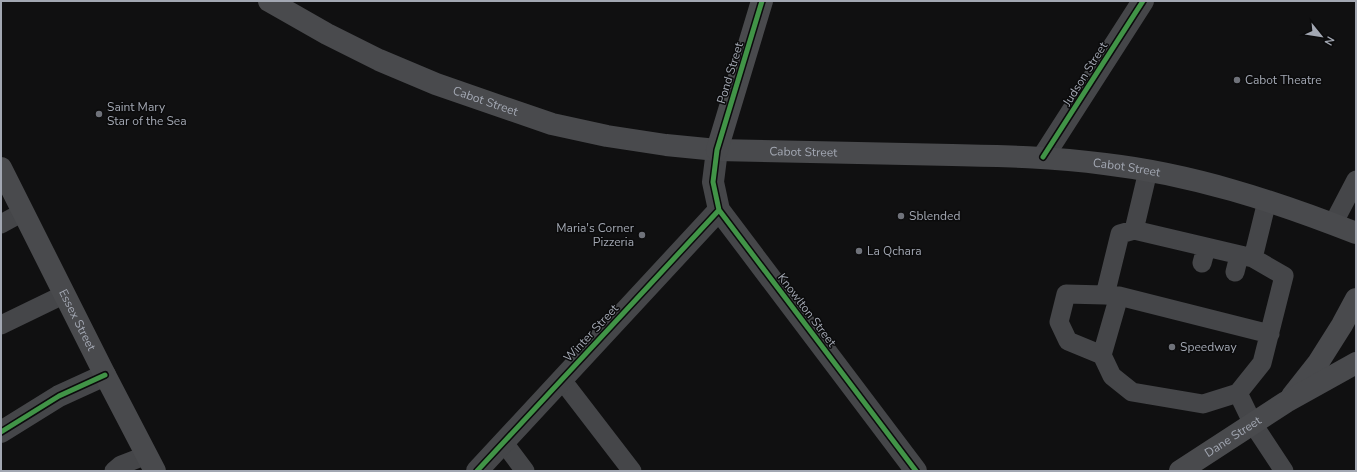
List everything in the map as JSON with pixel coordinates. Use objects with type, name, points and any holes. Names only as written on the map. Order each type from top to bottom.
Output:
[{"type":"main road","name":"Cabot Street","points":[[269,1],[327,34],[379,60],[436,84],[552,124],[607,136],[666,145],[717,150],[1043,157],[1104,164],[1176,176],[1238,192],[1308,214],[1356,233]]},
{"type":"main road","name":"Pond Street","points":[[717,150],[762,1]]},
{"type":"main road","name":"Essex Street","points":[[1,168],[151,463]]},
{"type":"main road","name":"Dane Street","points":[[1286,402],[1318,363],[1342,325],[1356,298]]},
{"type":"main road","name":"Dane Street","points":[[1180,471],[1286,402],[1356,363]]},
{"type":"street","name":"Judson Street","points":[[1043,157],[1143,1]]},
{"type":"street","name":"Knowlton Street","points":[[717,150],[713,182],[719,210],[916,471]]},
{"type":"street","name":"Winter Street","points":[[477,471],[719,210]]},
{"type":"street","points":[[1,432],[58,396],[105,375]]},
{"type":"lane","points":[[1134,230],[1148,171]]},
{"type":"lane","points":[[1333,224],[1356,180]]},
{"type":"lane","points":[[1242,262],[1267,201]]},
{"type":"lane","points":[[1,224],[23,212]]},
{"type":"lane","points":[[1134,230],[1170,246],[1204,255],[1242,262],[1284,276],[1262,362],[1238,393],[1203,404],[1132,392],[1112,376],[1102,355],[1112,296],[1120,234],[1134,230]]},
{"type":"lane","points":[[1,325],[65,294]]},
{"type":"lane","points":[[1102,355],[1068,341],[1059,322],[1066,294],[1157,299],[1225,316],[1270,334]]},
{"type":"lane","points":[[562,380],[632,471]]},
{"type":"lane","points":[[1238,393],[1253,424],[1284,471]]},
{"type":"lane","points":[[504,443],[525,471]]},
{"type":"lane","points":[[114,471],[122,465],[151,463]]},
{"type":"cycle path","points":[[762,1],[717,150],[713,182],[719,210],[916,471]]},
{"type":"cycle path","points":[[1043,157],[1143,1]]},
{"type":"cycle path","points":[[477,471],[719,210]]},
{"type":"cycle path","points":[[1,432],[59,396],[105,375]]},
{"type":"place","name":"Cabot Theatre","points":[[1237,80]]},
{"type":"place","name":"Saint Mary Star of the Sea","points":[[99,114]]},
{"type":"place","name":"Sblended","points":[[901,216]]},
{"type":"place","name":"Maria's Corner Pizzeria","points":[[642,235]]},
{"type":"place","name":"La Qchara","points":[[859,251]]},
{"type":"place","name":"Speedway","points":[[1172,347]]}]
